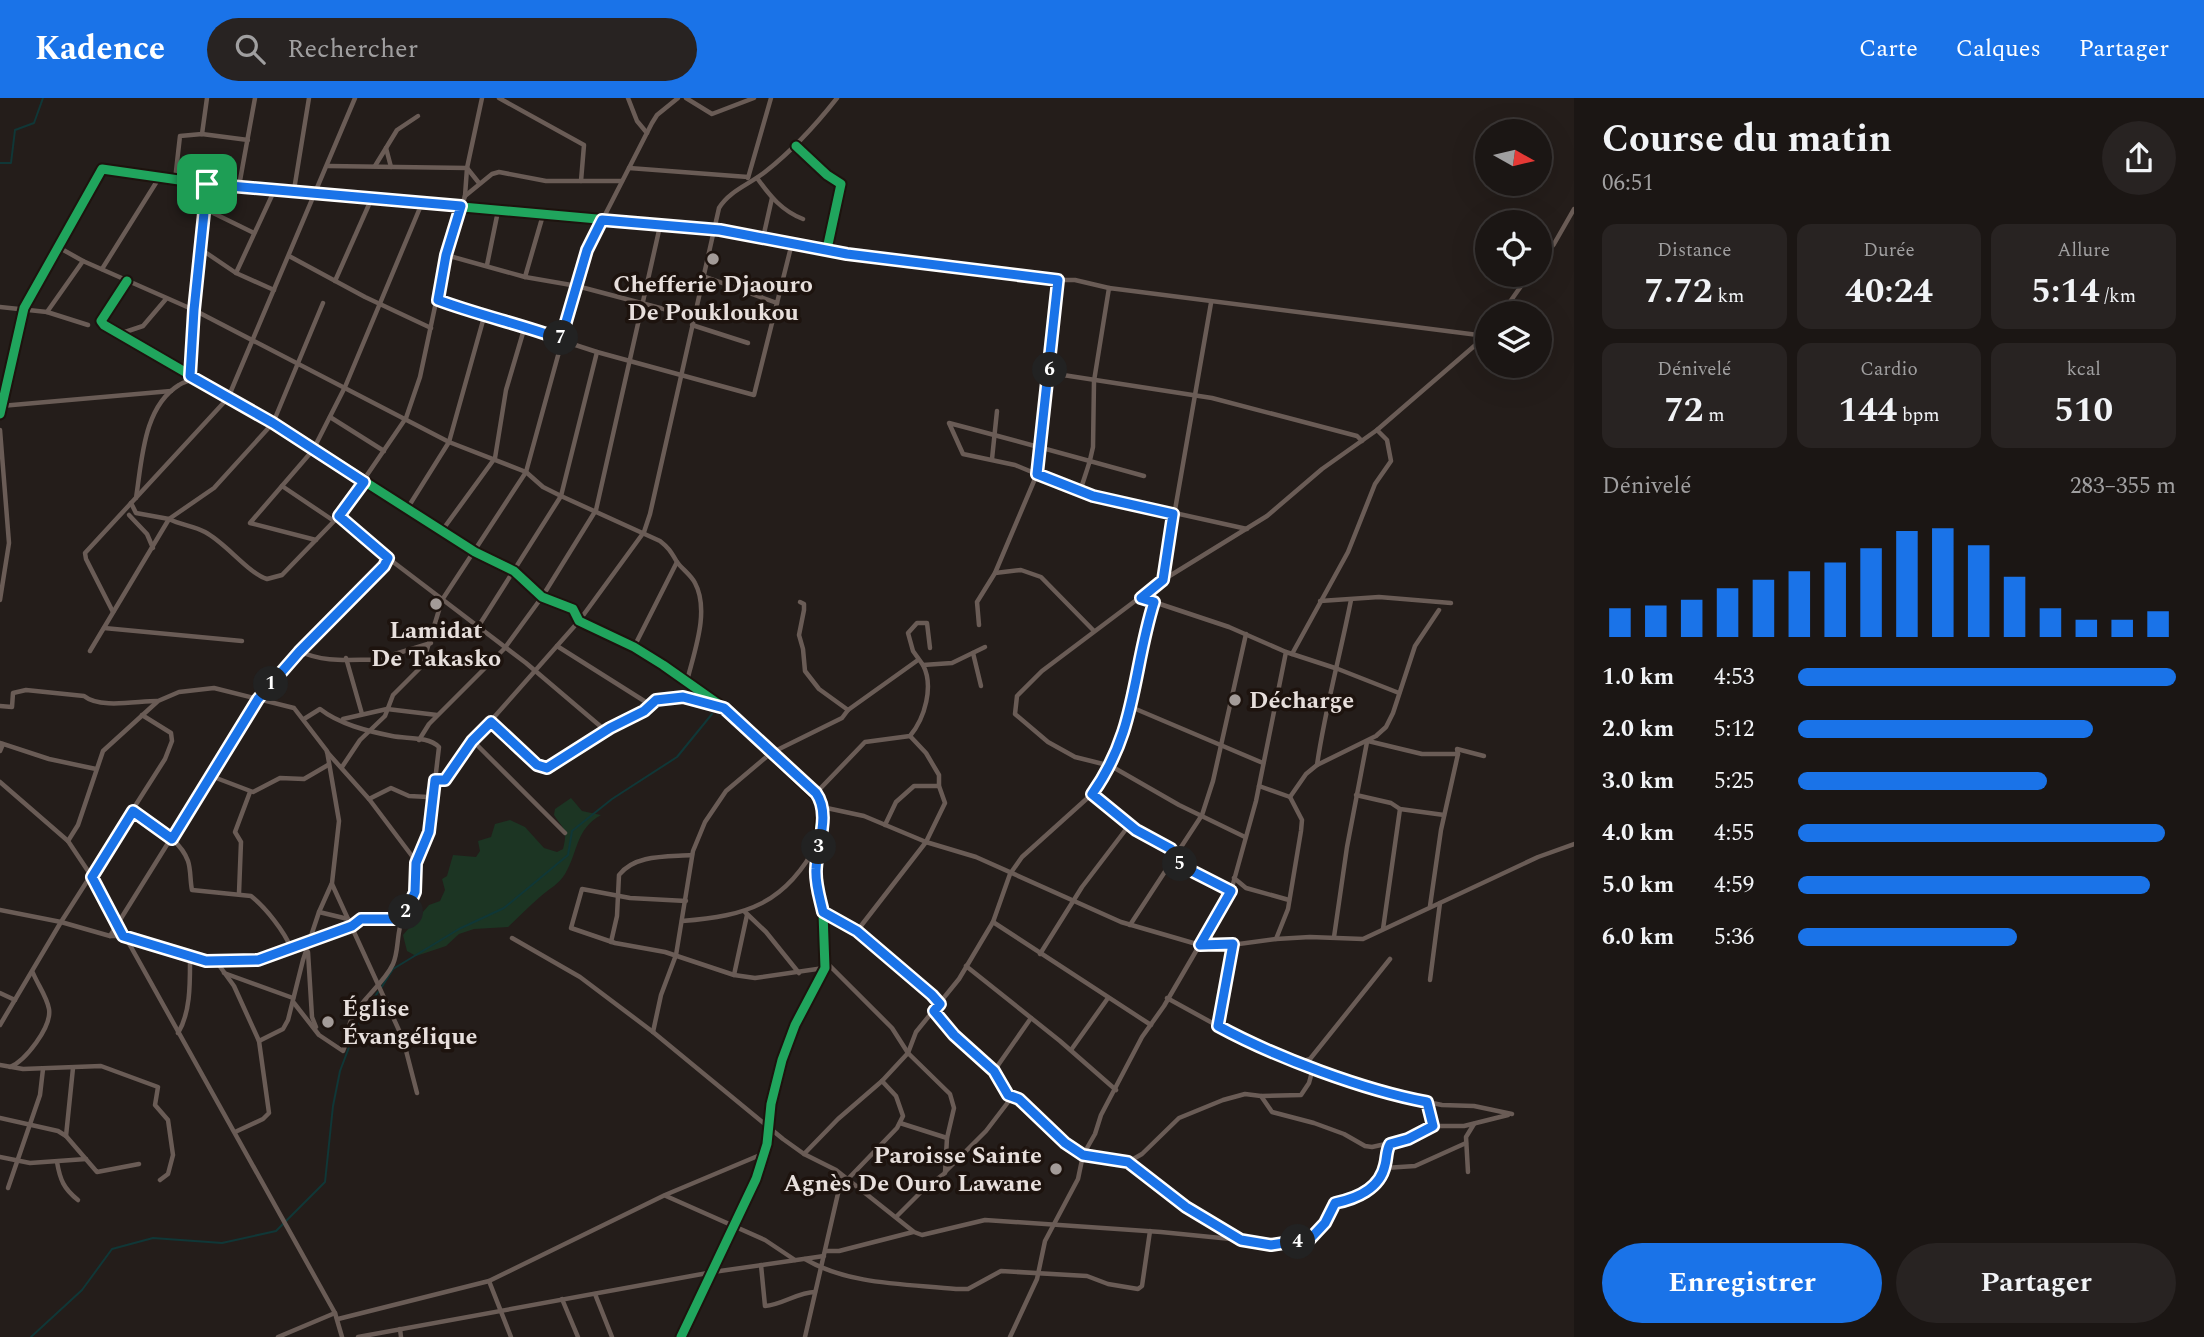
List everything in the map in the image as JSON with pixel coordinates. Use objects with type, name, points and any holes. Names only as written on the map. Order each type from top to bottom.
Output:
[{"type":"street","points":[[202,134],[207,98]]},
{"type":"street","points":[[239,186],[255,98]]},
{"type":"street","points":[[294,191],[309,98]]},
{"type":"street","points":[[113,612],[85,556],[228,398],[355,98]]},
{"type":"street","points":[[118,517],[136,513],[169,519],[205,532],[232,551],[254,573],[267,579],[282,575],[339,516],[405,418],[420,377],[446,255],[465,196],[467,168],[482,98]]},
{"type":"street","points":[[499,98],[584,145],[581,181]]},
{"type":"street","points":[[628,98],[637,121],[647,133]]},
{"type":"street","points":[[686,98],[712,114],[754,98]]},
{"type":"street","points":[[749,180],[771,98]]},
{"type":"street","points":[[435,780],[445,780],[472,741],[579,621],[643,532],[650,514],[714,230],[724,200],[796,146],[837,98]]},
{"type":"street","points":[[342,767],[360,740],[385,716],[393,695],[422,666],[442,600],[526,472],[587,250],[657,115],[675,99]]},
{"type":"street","points":[[376,166],[397,130],[418,116]]},
{"type":"street","points":[[175,180],[180,136],[202,134],[247,140]]},
{"type":"street","points":[[796,146],[827,175],[841,184],[827,249]]},
{"type":"street","points":[[385,147],[391,167]]},
{"type":"street","points":[[328,166],[467,168]]},
{"type":"street","points":[[467,168],[479,183]]},
{"type":"street","points":[[629,168],[749,180]]},
{"type":"street","points":[[0,414],[24,308],[102,169],[207,184],[714,230],[873,257],[1075,280],[1211,303],[1475,333]]},
{"type":"street","points":[[465,196],[479,183],[499,172],[546,181],[622,181]]},
{"type":"street","points":[[757,177],[772,198],[789,213],[803,219]]},
{"type":"street","points":[[102,268],[159,178]]},
{"type":"street","points":[[192,377],[194,310],[207,184]]},
{"type":"street","points":[[236,273],[275,189]]},
{"type":"street","points":[[763,238],[772,198]]},
{"type":"street","points":[[335,281],[371,200]]},
{"type":"street","points":[[316,540],[250,523],[313,450],[345,387],[422,202]]},
{"type":"street","points":[[205,209],[254,233]]},
{"type":"street","points":[[1552,246],[1574,209]]},
{"type":"street","points":[[487,265],[498,211]]},
{"type":"street","points":[[525,277],[542,215]]},
{"type":"street","points":[[419,740],[424,729],[504,649],[542,597],[596,510],[660,226]]},
{"type":"street","points":[[438,300],[484,317],[525,326],[597,352],[682,373],[754,395],[792,243]]},
{"type":"street","points":[[58,247],[83,261],[194,310],[449,442],[526,472],[543,487],[643,532],[672,549],[677,562],[694,581],[701,607],[687,681]]},
{"type":"street","points":[[202,250],[236,273],[274,290]]},
{"type":"street","points":[[446,255],[525,277],[577,286],[694,317]]},
{"type":"street","points":[[289,256],[379,304],[431,328]]},
{"type":"street","points":[[47,312],[83,261]]},
{"type":"street","points":[[703,276],[777,303]]},
{"type":"street","points":[[979,625],[977,602],[995,573],[1037,474],[1058,280]]},
{"type":"street","points":[[127,281],[101,321],[273,423],[441,532],[514,571],[542,597],[573,609],[579,621],[634,647],[687,681],[719,706],[816,793],[822,807],[816,884],[823,912],[825,968],[801,1011],[782,1060],[765,1153],[734,1226],[681,1337]]},
{"type":"street","points":[[1080,492],[1093,447],[1094,381],[1110,288]]},
{"type":"street","points":[[121,334],[143,326],[166,299]]},
{"type":"street","points":[[90,651],[169,519],[214,488],[273,423],[323,303]]},
{"type":"street","points":[[1163,580],[1211,303]]},
{"type":"street","points":[[0,307],[47,312],[88,325]]},
{"type":"street","points":[[407,509],[449,442],[484,317]]},
{"type":"street","points":[[692,325],[748,343]]},
{"type":"street","points":[[441,532],[495,458],[506,390],[525,326]]},
{"type":"street","points":[[1245,837],[1111,766],[1075,757],[1048,742],[1014,714],[1017,696],[1094,631],[1163,580],[1205,552],[1248,529],[1377,430],[1475,345]]},
{"type":"street","points":[[478,626],[561,496],[597,352]]},
{"type":"street","points":[[1050,373],[1195,394],[1357,436],[1362,441]]},
{"type":"street","points":[[135,498],[145,440],[158,407],[171,391],[192,377]]},
{"type":"street","points":[[0,383],[3,393]]},
{"type":"street","points":[[0,406],[171,391]]},
{"type":"street","points":[[992,459],[997,411]]},
{"type":"street","points":[[330,417],[384,451]]},
{"type":"street","points":[[1144,476],[949,422],[963,454],[992,459],[1080,492],[1248,529]]},
{"type":"street","points":[[0,430],[9,543],[0,600]]},
{"type":"street","points":[[1010,1337],[1037,1279],[1045,1241],[1078,1179],[1083,1155],[1095,1134],[1101,1115],[1150,1026],[1231,891],[1259,786],[1289,653],[1348,552],[1375,484],[1391,461],[1387,440],[1377,430]]},
{"type":"street","points":[[282,486],[334,521]]},
{"type":"street","points":[[131,503],[136,513]]},
{"type":"street","points":[[129,514],[147,534],[153,549]]},
{"type":"street","points":[[339,516],[388,558],[536,671],[606,731]]},
{"type":"street","points":[[110,936],[258,699],[299,652],[384,566],[388,558]]},
{"type":"street","points":[[634,647],[677,562]]},
{"type":"street","points":[[995,573],[1021,570],[1041,576],[1094,631]]},
{"type":"street","points":[[1320,601],[1379,597],[1451,603]]},
{"type":"street","points":[[1141,598],[1246,634],[1289,653],[1399,693]]},
{"type":"street","points":[[1317,765],[1328,698],[1338,669],[1351,600]]},
{"type":"street","points":[[800,602],[804,604],[799,635],[805,671],[819,689],[848,710]]},
{"type":"street","points":[[804,1154],[838,1119],[882,1082],[908,1053],[916,1032],[940,1004],[993,922],[1010,874],[1038,840],[1092,794],[1111,766],[1131,707],[1141,650],[1154,602]]},
{"type":"street","points":[[1290,797],[1306,774],[1317,765],[1347,748],[1367,741],[1386,727],[1415,646],[1438,610]]},
{"type":"street","points":[[816,793],[865,742],[904,739],[916,730],[929,689],[929,676],[918,660],[908,633],[917,623],[927,623],[930,648]]},
{"type":"street","points":[[104,628],[242,641]]},
{"type":"street","points":[[1130,925],[1202,815],[1221,747],[1246,634]]},
{"type":"street","points":[[299,652],[323,661],[346,658],[388,660],[395,654],[431,643]]},
{"type":"street","points":[[557,646],[649,704]]},
{"type":"street","points":[[923,666],[943,665],[985,647]]},
{"type":"street","points":[[973,653],[981,686]]},
{"type":"street","points":[[346,658],[362,714]]},
{"type":"street","points":[[653,1032],[661,995],[676,955],[697,837],[726,791],[771,753],[842,718],[848,710],[918,660]]},
{"type":"street","points":[[68,842],[78,825],[103,751],[158,701],[179,692],[206,688],[227,690],[294,708],[369,799],[416,863]]},
{"type":"street","points":[[0,706],[12,706],[13,693],[26,690],[84,696],[91,701],[103,702],[158,701]]},
{"type":"street","points":[[491,722],[543,768],[663,698],[683,697],[719,706]]},
{"type":"street","points":[[1131,707],[1264,763]]},
{"type":"street","points":[[223,972],[293,1001],[319,1035],[343,1051],[349,1038],[349,1024],[393,964],[403,919],[415,892],[416,863],[429,832],[439,747],[434,742],[352,726],[320,709],[304,719]]},
{"type":"street","points":[[342,719],[387,709],[438,715]]},
{"type":"street","points":[[0,1026],[61,922],[165,759],[172,736],[167,729],[142,715]]},
{"type":"street","points":[[857,931],[926,842],[945,803],[939,786],[939,775],[926,752],[910,736]]},
{"type":"street","points":[[472,741],[565,833]]},
{"type":"street","points":[[1367,741],[1422,754],[1458,754]]},
{"type":"street","points":[[1334,937],[1367,741]]},
{"type":"street","points":[[0,751],[2,744],[49,759],[96,769]]},
{"type":"street","points":[[1430,906],[1457,749],[1484,756]]},
{"type":"street","points":[[259,1041],[284,1029],[318,912],[332,883],[339,821],[327,751]]},
{"type":"street","points":[[239,893],[242,842],[235,832],[250,792],[280,778],[304,779],[329,765]]},
{"type":"street","points":[[211,776],[250,792]]},
{"type":"street","points":[[369,799],[391,788],[409,796],[428,797],[429,789],[435,780]]},
{"type":"street","points":[[0,782],[68,842],[92,877],[335,1312],[342,1337]]},
{"type":"street","points":[[885,824],[896,802],[914,786],[939,786]]},
{"type":"street","points":[[1259,786],[1290,797],[1295,802],[1302,820],[1289,900],[1276,939]]},
{"type":"street","points":[[1092,794],[1130,824],[1171,849],[1182,866],[1231,891]]},
{"type":"street","points":[[1356,795],[1391,803],[1400,809],[1444,815]]},
{"type":"street","points":[[822,807],[864,816],[926,842],[976,857],[1072,902],[1130,925],[1200,945],[1276,939],[1363,939],[1538,857],[1574,844]]},
{"type":"street","points":[[1383,929],[1400,809]]},
{"type":"street","points":[[133,811],[172,839],[187,859],[192,890],[251,896],[272,922],[282,928],[291,948]]},
{"type":"street","points":[[1040,954],[1072,902],[1130,824]]},
{"type":"street","points":[[682,921],[746,914],[763,905],[802,867],[821,836]]},
{"type":"street","points":[[611,942],[617,916],[619,875],[637,861],[692,855]]},
{"type":"street","points":[[1234,878],[1246,888],[1289,900]]},
{"type":"street","points":[[332,883],[403,1039],[417,1094]]},
{"type":"street","points":[[686,901],[630,898],[582,889],[571,925],[574,931],[611,942],[676,955],[734,975],[763,978],[825,968]]},
{"type":"street","points":[[1430,980],[1440,902]]},
{"type":"street","points":[[0,910],[61,922],[110,936],[123,936],[216,961],[258,960],[291,948],[309,945],[352,926],[361,919],[416,920]]},
{"type":"street","points":[[318,912],[349,919]]},
{"type":"street","points":[[823,912],[857,931],[940,1004]]},
{"type":"street","points":[[746,914],[766,932],[799,973]]},
{"type":"street","points":[[734,975],[746,914]]},
{"type":"street","points":[[993,922],[1150,1026]]},
{"type":"street","points":[[512,938],[580,977],[653,1032],[804,1154],[845,1178],[897,1216],[914,1232],[922,1235],[985,1220],[1150,1231],[1271,1245],[1310,1239],[1325,1223],[1335,1203],[1351,1201],[1366,1191],[1385,1168],[1390,1144]]},
{"type":"street","points":[[1218,1026],[1233,944]]},
{"type":"street","points":[[309,945],[312,1017],[319,1035]]},
{"type":"street","points":[[178,1034],[183,1025],[188,999],[190,956]]},
{"type":"street","points":[[1301,1062],[1310,1059],[1390,958]]},
{"type":"street","points":[[216,961],[234,986],[259,1041],[269,1113],[263,1119],[235,1132]]},
{"type":"street","points":[[824,961],[892,1028],[908,1053],[950,1094],[954,1108],[947,1138],[944,1173]]},
{"type":"street","points":[[966,966],[1071,1050],[1116,1090]]},
{"type":"street","points":[[9,1067],[20,1063],[49,1018],[48,1005],[33,973]]},
{"type":"street","points":[[0,993],[15,1000]]},
{"type":"street","points":[[1071,1050],[1108,998]]},
{"type":"street","points":[[1167,998],[1247,1042],[1313,1068],[1394,1095],[1512,1114],[1453,1127],[1433,1126],[1408,1139],[1365,1146],[1314,1123],[1272,1112],[1261,1096]]},
{"type":"street","points":[[934,1011],[954,1035],[994,1071],[1008,1095],[1019,1099],[1065,1143],[1083,1155],[1128,1162],[1186,1207],[1241,1240]]},
{"type":"street","points":[[994,1071],[1031,1018]]},
{"type":"street","points":[[20,1063],[23,1069]]},
{"type":"street","points":[[0,1065],[23,1069],[102,1066],[158,1087],[155,1105],[168,1120],[173,1155],[168,1174],[160,1180]]},
{"type":"street","points":[[66,1136],[73,1068]]},
{"type":"street","points":[[1128,1162],[1142,1154],[1179,1118],[1234,1096],[1301,1095],[1309,1083],[1313,1068]]},
{"type":"street","points":[[8,1188],[40,1094],[43,1069]]},
{"type":"street","points":[[805,1337],[820,1268],[845,1178],[900,1123],[903,1116],[902,1107],[882,1082]]},
{"type":"street","points":[[897,1216],[986,1131],[1013,1097]]},
{"type":"street","points":[[1427,1102],[1433,1126]]},
{"type":"street","points":[[0,1118],[58,1131],[66,1136],[99,1173],[139,1164]]},
{"type":"street","points":[[900,1123],[947,1138]]},
{"type":"street","points":[[1468,1172],[1466,1136],[1474,1123]]},
{"type":"street","points":[[1385,1168],[1415,1166],[1466,1143]]},
{"type":"street","points":[[338,1319],[489,1281],[665,1195],[765,1153]]},
{"type":"street","points":[[0,1157],[17,1161],[57,1162],[86,1159]]},
{"type":"street","points":[[57,1162],[60,1180],[67,1191],[78,1200]]},
{"type":"street","points":[[665,1195],[780,1248],[796,1260]]},
{"type":"street","points":[[804,1259],[820,1268],[867,1279],[956,1289],[968,1289],[1001,1271],[1087,1276],[1108,1284],[1141,1288],[1150,1231]]},
{"type":"street","points":[[358,1337],[713,1272],[804,1259],[914,1232]]},
{"type":"street","points":[[761,1265],[765,1306],[815,1292]]},
{"type":"street","points":[[489,1281],[511,1337]]},
{"type":"street","points":[[595,1294],[612,1337]]},
{"type":"street","points":[[562,1299],[578,1337]]},
{"type":"street","points":[[278,1337],[293,1334],[335,1312]]},
{"type":"street","points":[[400,1329],[401,1337]]},
{"type":"green space","points":[[571,798],[582,811],[601,815],[586,827],[563,878],[557,884],[508,927],[474,929],[459,934],[446,946],[416,956],[407,951],[403,935],[429,905],[440,901],[445,890],[442,879],[447,876],[453,855],[476,857],[480,851],[478,841],[491,837],[495,824],[510,820],[525,827],[544,848],[557,852],[563,849],[565,833],[554,815],[555,809]]},
{"type":"waterway","points":[[0,163],[11,163],[15,130],[34,123],[43,98]]},
{"type":"waterway","points":[[381,988],[393,969],[459,929],[504,908],[568,855],[572,831],[612,799],[677,757],[712,714]]},
{"type":"waterway","points":[[31,1337],[82,1290],[112,1249],[153,1238],[222,1243],[276,1231],[325,1182],[333,1106],[340,1071],[359,1021],[378,992]]},
{"type":"cycle path","points":[[0,414],[24,308],[102,169],[207,184],[720,230],[827,249],[841,184],[827,175],[796,146]]},
{"type":"cycle path","points":[[127,281],[101,321],[104,325],[273,423],[475,552],[514,571],[542,597],[573,609],[579,621],[634,647],[663,665],[724,708],[820,799],[822,807],[816,884],[823,913],[825,968],[795,1025],[782,1060],[771,1104],[767,1144],[756,1179],[681,1337]]},
{"type":"place","name":"Chefferie Djaouro De Poukloukou","points":[[713,259]]},
{"type":"place","name":"Lamidat De Takasko","points":[[436,604]]},
{"type":"place","name":"Décharge","points":[[1235,700]]},
{"type":"place","name":"Église Évangélique","points":[[328,1022]]},
{"type":"place","name":"Paroisse Sainte Agnès De Ouro Lawane","points":[[1056,1169]]},
{"type":"route","points":[[207,184],[461,206],[446,255],[438,300],[484,317],[525,326],[561,339],[587,250],[602,220],[720,230],[847,254],[1058,280],[1059,292],[1037,474],[1093,496],[1173,514],[1163,580],[1141,598],[1154,602],[1141,650],[1131,707],[1117,754],[1092,794],[1136,830],[1171,849],[1182,866],[1231,891],[1200,945],[1233,944],[1218,1026],[1247,1042],[1313,1068],[1394,1095],[1427,1102],[1433,1126],[1408,1139],[1390,1144],[1385,1168],[1376,1182],[1351,1201],[1335,1203],[1325,1223],[1310,1239],[1288,1244],[1258,1245],[1241,1240],[1186,1207],[1128,1162],[1083,1155],[1065,1143],[1019,1099],[1008,1095],[994,1071],[954,1035],[934,1011],[940,1004],[932,995],[857,931],[823,912],[816,884],[822,807],[816,793],[724,708],[683,697],[656,700],[636,716],[610,728],[547,768],[537,765],[491,722],[472,741],[445,780],[435,780],[429,832],[416,863],[415,892],[403,919],[361,919],[352,926],[310,943],[258,960],[206,961],[123,936],[92,877],[133,811],[172,839],[258,699],[299,652],[384,566],[388,558],[339,516],[364,482],[273,423],[190,376],[207,184]]}]
